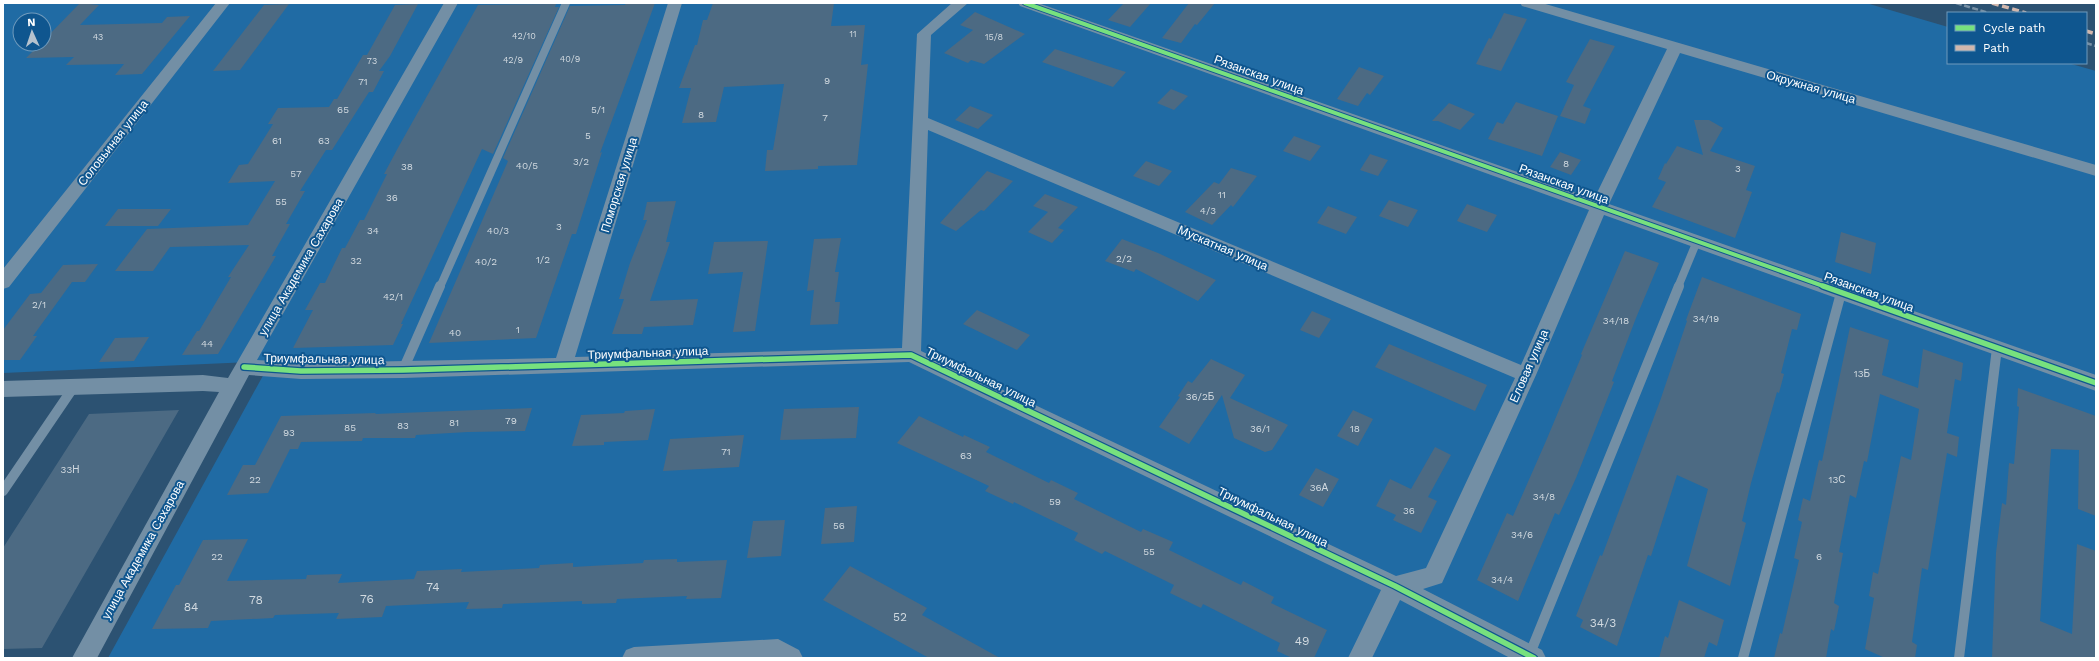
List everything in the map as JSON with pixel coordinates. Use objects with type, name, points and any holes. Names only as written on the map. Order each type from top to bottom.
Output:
[{"type":"street","name":"Соловьиная улица","points":[[3,282],[223,3]]},
{"type":"street","name":"улица Академика Сахарова","points":[[84,658],[233,386],[451,3]]},
{"type":"street","name":"Поморская улица","points":[[563,366],[675,3]]},
{"type":"street","points":[[911,355],[924,34],[961,3]]},
{"type":"street","name":"Рязанская улица","points":[[1026,3],[2096,383]]},
{"type":"street","name":"Окружная улица","points":[[1527,3],[2096,171]]},
{"type":"street","name":"Еловая улица","points":[[1395,586],[1434,576],[1526,375],[1599,206],[1675,47]]},
{"type":"street","name":"Мускатная улица","points":[[921,121],[1526,375]]},
{"type":"street","name":"Триумфальная улица","points":[[244,367],[301,371],[403,370],[911,355],[1395,586],[1532,657]]},
{"type":"street","points":[[3,389],[203,383],[233,386]]},
{"type":"street","points":[[1360,658],[1395,586]]},
{"type":"street","points":[[634,658],[778,650],[791,658]]},
{"type":"lane","points":[[403,370],[566,3]]},
{"type":"lane","points":[[1532,657],[1697,241]]},
{"type":"lane","points":[[1744,658],[1841,293]]},
{"type":"lane","points":[[1959,658],[1997,348]]},
{"type":"lane","points":[[3,491],[72,388]]},
{"type":"shaded area","points":[[3,3],[1866,3],[1947,27],[1947,64],[2072,64],[2096,71],[2096,658],[108,658],[271,361],[3,373]]},
{"type":"building","points":[[80,3],[99,5],[80,25],[162,23],[167,17],[190,16],[142,74],[115,75],[124,64],[66,65],[74,57],[26,58],[32,52],[52,52],[52,32]]},
{"type":"building","points":[[626,3],[655,3],[600,153],[602,152],[576,234],[572,234],[536,338],[429,343],[508,161],[503,158],[570,6],[625,5]]},
{"type":"building","points":[[713,3],[834,3],[831,26],[865,25],[861,65],[868,64],[857,165],[818,166],[818,169],[765,171],[767,150],[773,150],[784,84],[724,87],[716,122],[682,123],[691,88],[679,88],[695,45],[697,45],[703,20],[707,20]]},
{"type":"building","points":[[1124,3],[1151,3],[1130,27],[1108,20]]},
{"type":"building","points":[[1189,3],[1215,3],[1197,25],[1195,24],[1181,43],[1162,38]]},
{"type":"building","points":[[289,4],[240,70],[213,71],[264,5]]},
{"type":"building","points":[[418,4],[390,56],[379,71],[384,71],[373,92],[369,92],[332,150],[326,150],[300,191],[305,191],[286,224],[290,224],[272,256],[276,256],[218,354],[182,355],[197,331],[199,331],[231,277],[228,277],[249,245],[170,247],[153,271],[115,271],[147,229],[248,225],[275,181],[228,183],[239,165],[248,164],[273,124],[268,124],[278,108],[329,107],[334,99],[337,99],[363,55],[367,55],[395,5]]},
{"type":"building","points":[[556,4],[555,7],[559,7],[493,154],[482,149],[401,324],[403,324],[393,345],[293,348],[313,310],[305,310],[320,283],[325,283],[342,248],[345,248],[360,220],[364,220],[387,174],[384,174],[478,5]]},
{"type":"building","points":[[975,12],[1025,34],[984,64],[971,60],[968,63],[944,53],[973,30],[960,25]]},
{"type":"building","points":[[1504,13],[1527,19],[1501,71],[1476,64],[1489,38],[1491,39]]},
{"type":"building","points":[[1590,39],[1615,46],[1583,106],[1591,109],[1585,124],[1560,116],[1574,85],[1566,82]]},
{"type":"building","points":[[1055,49],[1126,72],[1113,87],[1042,62]]},
{"type":"building","points":[[1359,67],[1384,76],[1370,95],[1367,93],[1358,106],[1337,99]]},
{"type":"building","points":[[1171,89],[1188,96],[1174,110],[1157,103]]},
{"type":"building","points":[[1516,102],[1558,116],[1542,156],[1488,139],[1497,122],[1503,124]]},
{"type":"building","points":[[1449,103],[1475,114],[1460,130],[1438,121],[1432,121]]},
{"type":"building","points":[[970,106],[993,115],[978,129],[955,120]]},
{"type":"building","points":[[1694,120],[1709,120],[1723,128],[1710,151],[1755,166],[1746,190],[1752,192],[1735,238],[1652,207],[1666,182],[1658,179],[1665,163],[1666,164],[1677,146],[1703,155]]},
{"type":"building","points":[[1294,136],[1321,146],[1310,161],[1283,151]]},
{"type":"building","points":[[1560,152],[1581,160],[1571,175],[1550,167]]},
{"type":"building","points":[[1370,154],[1388,160],[1378,176],[1360,170]]},
{"type":"building","points":[[1146,161],[1172,171],[1159,186],[1133,176]]},
{"type":"building","points":[[1231,168],[1257,176],[1233,207],[1231,205],[1212,225],[1185,212],[1214,182],[1219,184]]},
{"type":"building","points":[[987,171],[1013,181],[984,211],[981,210],[956,231],[940,223]]},
{"type":"building","points":[[1045,194],[1078,207],[1058,228],[1064,230],[1052,243],[1028,232],[1048,212],[1033,206]]},
{"type":"building","points":[[1389,200],[1418,210],[1408,227],[1379,216]]},
{"type":"building","points":[[676,201],[666,242],[670,242],[650,301],[698,299],[693,325],[644,327],[642,334],[612,334],[624,299],[619,299],[630,263],[647,220],[643,220],[647,202]]},
{"type":"building","points":[[1467,204],[1497,215],[1487,232],[1457,221]]},
{"type":"building","points":[[1328,206],[1357,217],[1346,234],[1317,223]]},
{"type":"building","points":[[118,209],[171,209],[158,226],[105,226]]},
{"type":"building","points":[[1841,232],[1876,243],[1871,274],[1835,262]]},
{"type":"building","points":[[841,238],[835,272],[839,272],[835,302],[840,302],[838,324],[810,325],[814,290],[807,291],[814,239]]},
{"type":"building","points":[[1122,239],[1158,253],[1216,280],[1198,301],[1136,269],[1134,272],[1105,261]]},
{"type":"building","points":[[768,241],[755,331],[733,332],[743,272],[708,274],[714,242]]},
{"type":"building","points":[[1625,251],[1659,263],[1636,318],[1612,381],[1614,382],[1576,478],[1559,515],[1555,513],[1518,601],[1477,580],[1507,513],[1513,516]]},
{"type":"building","points":[[98,264],[85,282],[72,282],[33,336],[37,336],[20,360],[3,360],[3,330],[30,294],[41,293],[63,265]]},
{"type":"building","points":[[1702,277],[1801,314],[1797,330],[1792,329],[1781,373],[1784,374],[1779,393],[1777,392],[1751,483],[1742,521],[1746,523],[1730,586],[1687,566],[1708,489],[1677,475],[1651,556],[1648,555],[1617,646],[1580,627],[1583,620],[1576,616],[1600,555],[1602,556],[1660,401],[1687,321],[1686,320]]},
{"type":"building","points":[[977,310],[1030,335],[1017,350],[963,324]]},
{"type":"building","points":[[1312,311],[1331,319],[1319,338],[1300,330]]},
{"type":"building","points":[[1850,327],[1889,340],[1882,375],[1918,388],[1923,349],[1963,363],[1961,381],[1955,379],[1947,433],[1959,437],[1957,457],[1947,453],[1928,570],[1922,568],[1912,642],[1917,645],[1915,658],[1885,658],[1865,649],[1874,598],[1869,596],[1873,572],[1878,574],[1901,456],[1911,460],[1919,409],[1880,394],[1867,462],[1864,461],[1856,498],[1850,495],[1839,552],[1843,553],[1834,603],[1839,606],[1834,631],[1831,629],[1826,658],[1774,658],[1780,633],[1782,634],[1799,560],[1794,558],[1802,522],[1798,520],[1803,498],[1810,501],[1819,460],[1822,461]]},
{"type":"building","points":[[149,337],[134,361],[99,362],[115,338]]},
{"type":"building","points":[[1389,344],[1487,385],[1475,411],[1375,367]]},
{"type":"building","points":[[1211,359],[1245,375],[1230,398],[1288,425],[1272,450],[1265,452],[1234,438],[1222,395],[1189,444],[1159,427],[1180,397],[1178,396],[1188,381],[1192,383]]},
{"type":"building","points":[[2018,388],[2096,416],[2096,516],[2078,509],[2079,450],[2051,449],[2040,621],[2072,634],[2077,544],[2096,551],[2096,658],[1992,658],[1996,553],[2002,503],[2006,505],[2009,463],[2014,464],[2019,407],[2017,406]]},
{"type":"building","points":[[859,407],[856,438],[780,440],[784,409]]},
{"type":"building","points":[[532,408],[525,431],[416,435],[415,438],[363,438],[362,441],[301,442],[298,449],[290,449],[268,493],[227,495],[243,465],[255,465],[281,416]]},
{"type":"building","points":[[655,409],[648,440],[604,442],[604,445],[572,446],[581,415],[624,413],[625,411]]},
{"type":"building","points":[[179,410],[42,648],[3,649],[3,548],[89,414]]},
{"type":"building","points":[[1353,410],[1373,419],[1358,446],[1337,436]]},
{"type":"building","points":[[919,416],[963,437],[964,435],[990,447],[986,452],[1049,483],[1051,480],[1078,493],[1074,499],[1141,532],[1143,529],[1173,542],[1169,550],[1241,585],[1243,581],[1274,597],[1271,603],[1327,630],[1314,658],[1292,658],[1277,651],[1280,643],[1203,604],[1201,608],[1170,593],[1174,585],[1105,551],[1102,554],[1074,540],[1078,533],[1014,502],[1013,504],[985,491],[989,486],[897,443]]},
{"type":"building","points":[[744,435],[739,467],[663,471],[670,439]]},
{"type":"building","points":[[1435,447],[1451,455],[1428,497],[1437,501],[1421,533],[1393,520],[1396,515],[1376,506],[1390,479],[1411,489]]},
{"type":"building","points":[[1316,468],[1339,479],[1323,507],[1299,495]]},
{"type":"building","points":[[857,506],[854,542],[821,544],[825,508]]},
{"type":"building","points":[[785,520],[781,556],[747,558],[753,521]]},
{"type":"building","points":[[248,539],[227,581],[306,579],[307,575],[342,574],[338,583],[414,579],[417,571],[462,569],[461,572],[539,568],[540,565],[573,563],[573,567],[643,563],[644,560],[677,559],[677,562],[727,560],[721,598],[686,599],[687,596],[617,599],[616,603],[582,604],[582,601],[503,604],[502,608],[466,609],[469,602],[386,606],[382,617],[336,619],[339,613],[275,615],[273,618],[211,621],[208,628],[152,629],[176,585],[179,585],[203,540]]},
{"type":"building","points":[[850,566],[927,608],[922,615],[1000,658],[929,658],[823,600]]},
{"type":"building","points":[[1679,600],[1724,620],[1717,646],[1709,642],[1704,658],[1659,658],[1665,636],[1668,638]]},
{"type":"railway","points":[[1956,3],[1986,12]]},
{"type":"railway","points":[[2087,43],[2096,46]]},
{"type":"marked path","points":[[1992,3],[2023,12]]},
{"type":"marked path","points":[[2087,31],[2096,34]]},
{"type":"cycle path","points":[[1025,3],[2096,383]]},
{"type":"cycle path","points":[[244,367],[301,371],[403,370],[911,355],[1395,586],[1534,658]]}]
